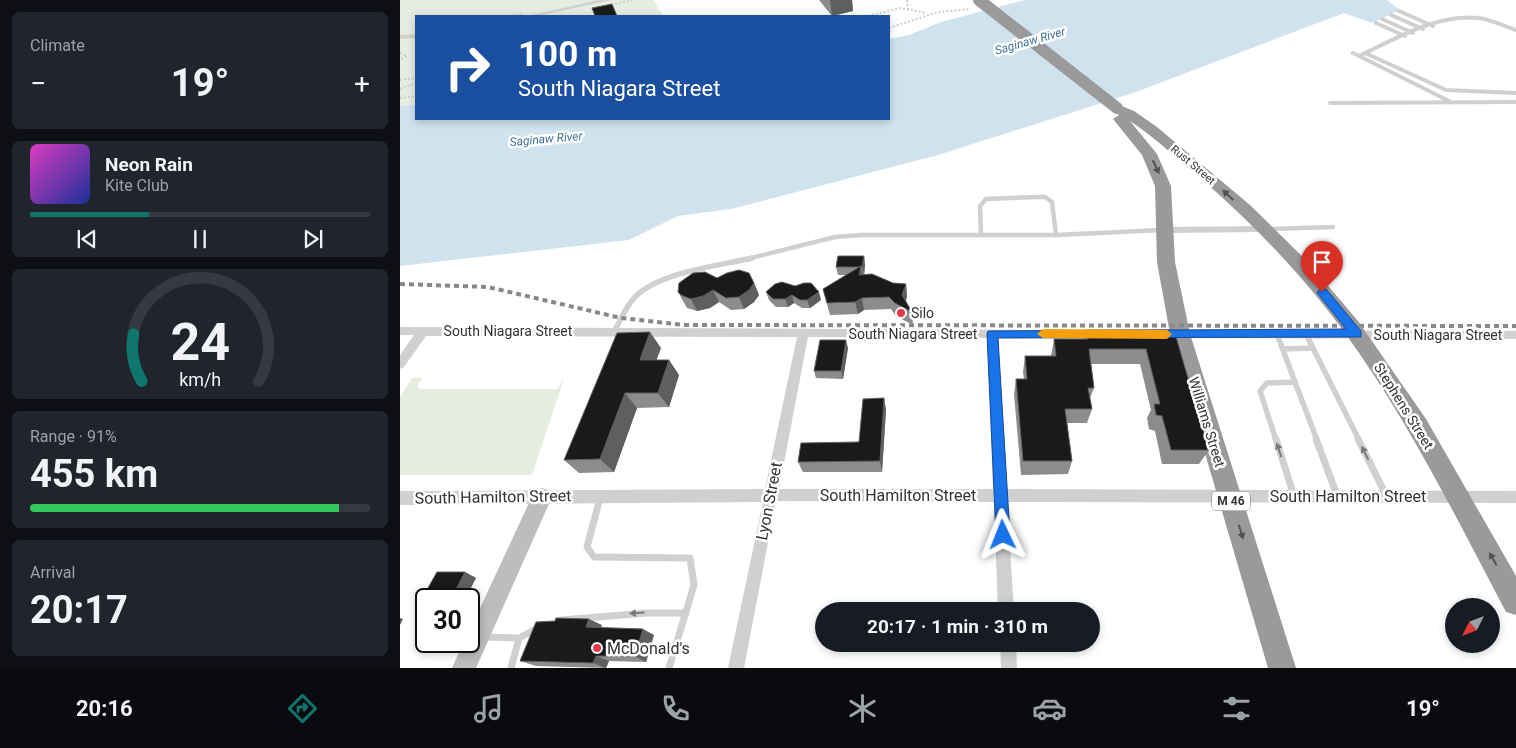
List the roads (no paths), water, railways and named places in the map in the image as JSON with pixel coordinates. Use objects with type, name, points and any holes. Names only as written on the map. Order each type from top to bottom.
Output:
[{"type":"highway","name":"M 46","points":[[976,4],[1117,108]]},
{"type":"highway","name":"Rust Street","points":[[1117,108],[1129,114],[1188,159],[1263,229]]},
{"type":"highway","name":"Williams Street","points":[[1117,108],[1119,118],[1143,144],[1159,175],[1165,197],[1167,269],[1174,334],[1230,496],[1282,668]]},
{"type":"highway","name":"Stephens Street","points":[[1263,229],[1330,300],[1356,334],[1410,414],[1516,602]]},
{"type":"street","points":[[535,15],[608,0]]},
{"type":"street","points":[[400,37],[415,36]]},
{"type":"street","points":[[1166,230],[1263,229]]},
{"type":"street","name":"South Niagara Street","points":[[400,331],[615,330],[803,334],[1109,334]]},
{"type":"street","points":[[400,364],[423,331]]},
{"type":"street","name":"Lyon Street","points":[[736,668],[803,334]]},
{"type":"street","points":[[992,334],[1002,495],[1006,602]]},
{"type":"street","name":"South Niagara Street","points":[[1174,334],[1516,335]]},
{"type":"street","name":"South Hamilton Street","points":[[400,498],[770,495],[1516,497]]},
{"type":"street","points":[[480,633],[542,497]]},
{"type":"street","points":[[1008,652],[1008,668]]},
{"type":"street","points":[[464,668],[471,653]]},
{"type":"lane","points":[[1399,12],[1433,26]]},
{"type":"lane","points":[[1392,15],[1423,29]]},
{"type":"lane","points":[[1359,56],[1423,29],[1459,18],[1479,18],[1516,30]]},
{"type":"lane","points":[[1382,19],[1413,33]]},
{"type":"lane","points":[[1376,23],[1405,36]]},
{"type":"lane","points":[[1353,53],[1451,102]]},
{"type":"lane","points":[[1365,53],[1446,90],[1516,93]]},
{"type":"lane","points":[[1330,103],[1516,102]]},
{"type":"lane","points":[[981,235],[980,206],[986,199],[1045,197],[1052,202],[1056,235]]},
{"type":"lane","points":[[1263,229],[1333,227]]},
{"type":"lane","points":[[615,330],[630,301],[638,292],[673,277],[835,237],[861,235],[1056,235],[1166,230]]},
{"type":"lane","points":[[1277,334],[1337,496]]},
{"type":"lane","points":[[1306,334],[1387,497]]},
{"type":"lane","points":[[1283,348],[1312,348]]},
{"type":"lane","points":[[1294,496],[1260,391],[1266,383],[1295,382]]},
{"type":"lane","points":[[600,496],[588,547],[594,557],[690,558],[694,585],[669,668]]},
{"type":"lane","points":[[480,637],[520,638],[548,624],[567,618],[686,612]]},
{"type":"lane","points":[[510,668],[520,638]]},
{"type":"water","name":"Saginaw River","points":[[1025,0],[1387,0],[1400,10],[1372,23],[1344,13],[1136,92],[938,155],[731,209],[678,216],[629,240],[400,266],[400,106],[415,105],[415,120],[890,120],[890,39],[909,35],[941,22]]},
{"type":"railway","points":[[400,284],[488,287],[621,318],[684,325],[1516,326]]},
{"type":"place","name":"Silo","points":[[901,313]]},
{"type":"place","name":"McDonald's","points":[[597,648]]}]
